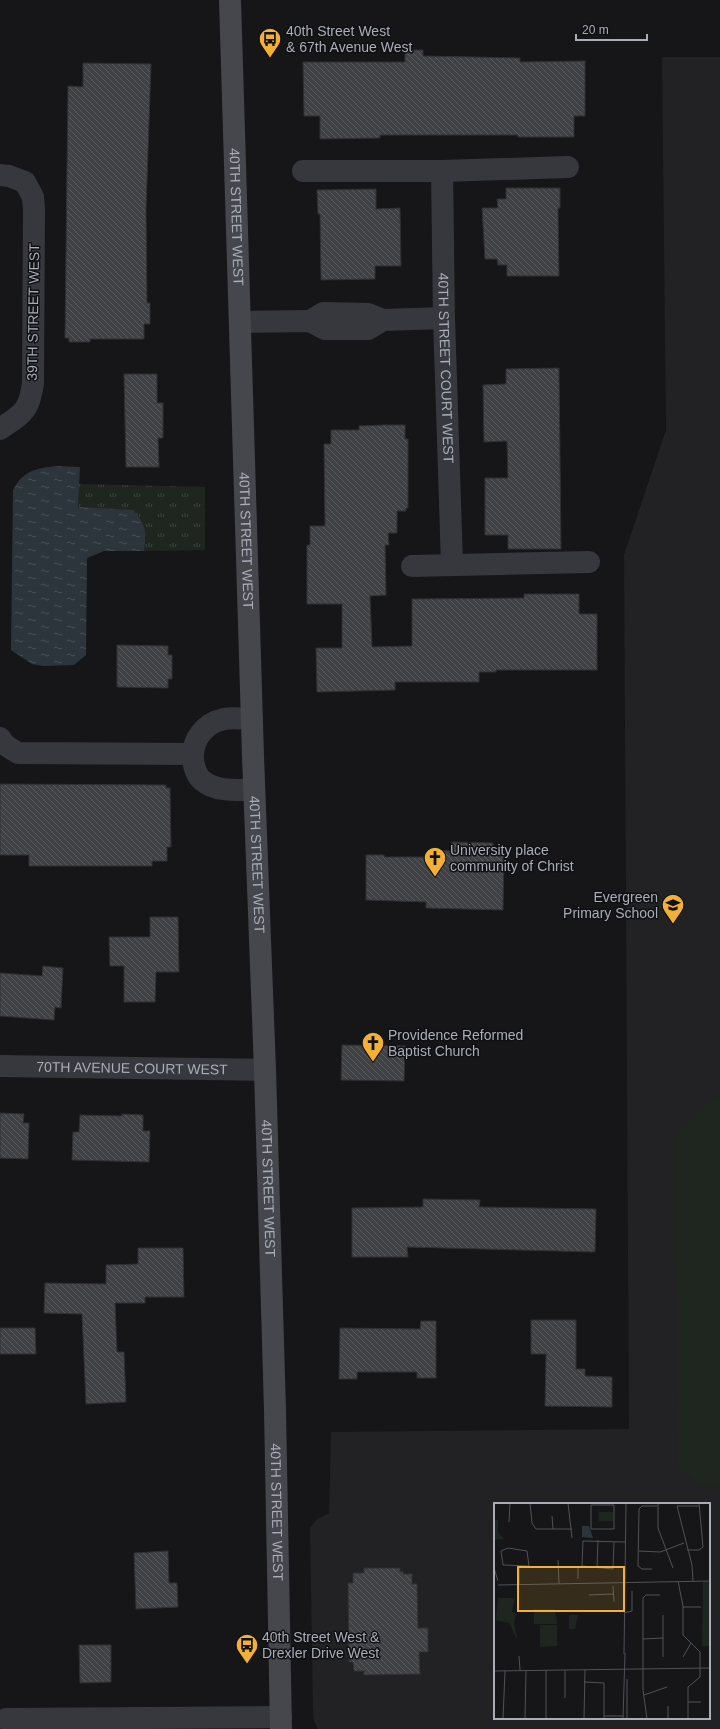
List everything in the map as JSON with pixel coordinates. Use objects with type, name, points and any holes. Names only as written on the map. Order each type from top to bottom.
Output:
[{"type":"main road","name":"40TH STREET WEST","points":[[230,0],[254,790],[265,1070],[281,1723]]},
{"type":"street","points":[[303,170],[442,171],[568,167]]},
{"type":"street","name":"40TH STREET COURT WEST","points":[[442,171],[444,318],[452,564]]},
{"type":"street","name":"39TH STREET WEST","points":[[0,175],[9,176],[25,182],[33,197],[34,209],[33,383],[31,400],[25,412],[0,429]]},
{"type":"street","points":[[240,322],[310,321],[325,329],[368,329],[383,320],[444,318]]},
{"type":"street","points":[[412,566],[588,562]]},
{"type":"street","points":[[252,719],[223,719],[204,728],[194,742],[193,754],[194,768],[202,781],[224,789],[254,790]]},
{"type":"street","points":[[0,738],[5,745],[18,753],[193,754]]},
{"type":"street","name":"70TH AVENUE COURT WEST","points":[[0,1066],[265,1070]]},
{"type":"street","points":[[4,1716],[281,1723]]},
{"type":"shaded area","name":"Evergreen Primary School","points":[[662,57],[720,57],[720,1729],[318,1729],[314,1721],[313,1709],[310,1528],[316,1520],[329,1513],[331,1432],[629,1429],[624,555],[666,430]]},
{"type":"green space","points":[[79,484],[205,487],[205,550],[144,551],[146,537],[78,507]]},
{"type":"green space","points":[[712,1098],[720,1098],[720,1485],[701,1486],[678,1466],[675,1135]]},
{"type":"water","points":[[56,466],[80,467],[78,507],[133,510],[143,524],[145,539],[144,551],[104,551],[87,558],[86,655],[74,665],[43,666],[32,664],[11,650],[13,490],[21,478],[26,474],[42,468]]},
{"type":"building","points":[[405,50],[423,50],[423,56],[520,58],[520,62],[585,61],[585,116],[574,116],[574,137],[518,137],[518,135],[380,135],[380,138],[320,139],[320,116],[304,116],[303,62],[405,62]]},
{"type":"building","points":[[83,63],[151,64],[146,209],[147,303],[150,303],[150,324],[144,324],[144,339],[90,339],[90,342],[69,342],[69,338],[65,338],[68,86],[83,87]]},
{"type":"building","points":[[506,188],[560,188],[560,208],[558,208],[559,276],[507,276],[507,265],[498,265],[497,259],[485,259],[482,208],[498,208],[497,199],[506,199]]},
{"type":"building","points":[[376,189],[376,209],[400,208],[401,266],[375,266],[375,279],[321,280],[320,214],[318,214],[317,190]]},
{"type":"building","points":[[559,368],[561,549],[508,549],[508,535],[485,535],[485,478],[508,478],[507,441],[484,442],[483,385],[506,384],[506,369]]},
{"type":"building","points":[[124,374],[157,374],[157,403],[163,403],[163,438],[158,438],[159,467],[126,467]]},
{"type":"building","points":[[405,425],[405,439],[408,439],[408,508],[406,508],[406,511],[397,511],[397,533],[388,533],[389,545],[385,545],[386,595],[370,596],[372,647],[412,646],[412,599],[524,598],[524,594],[579,594],[579,614],[597,614],[597,670],[496,670],[496,672],[479,672],[479,682],[395,682],[395,690],[317,692],[316,648],[342,648],[342,604],[307,604],[307,545],[310,545],[310,526],[325,526],[324,444],[331,444],[331,430],[359,430],[359,426]]},
{"type":"building","points":[[117,645],[168,646],[168,655],[172,655],[172,679],[168,679],[168,688],[117,687]]},
{"type":"building","points":[[0,784],[166,785],[166,788],[170,788],[171,847],[167,847],[167,861],[152,861],[152,866],[29,866],[29,855],[0,855]]},
{"type":"building","name":"University place community of Christ","points":[[452,842],[493,843],[493,851],[504,852],[503,910],[426,908],[426,902],[366,900],[366,855],[384,855],[384,857],[427,857],[427,850],[452,851]]},
{"type":"building","points":[[150,917],[178,917],[179,972],[156,972],[155,1002],[124,1002],[124,966],[110,966],[109,937],[150,937]]},
{"type":"building","points":[[43,966],[63,968],[61,1008],[55,1007],[54,1020],[0,1016],[0,973],[42,976]]},
{"type":"building","name":"Providence Reformed Baptist Church","points":[[342,1045],[405,1046],[404,1081],[341,1080]]},
{"type":"building","points":[[0,1113],[24,1114],[23,1123],[29,1123],[28,1159],[0,1158]]},
{"type":"building","points":[[122,1114],[143,1115],[143,1131],[150,1131],[149,1162],[72,1160],[73,1132],[79,1132],[80,1115],[122,1116]]},
{"type":"building","points":[[423,1199],[480,1200],[479,1207],[596,1209],[595,1252],[407,1247],[408,1257],[352,1257],[352,1208],[423,1207]]},
{"type":"building","points":[[138,1248],[183,1248],[184,1297],[145,1297],[145,1303],[115,1303],[117,1352],[124,1352],[126,1402],[86,1404],[82,1314],[44,1313],[45,1283],[106,1284],[106,1265],[138,1264]]},
{"type":"building","points":[[531,1320],[576,1320],[576,1369],[585,1369],[585,1376],[612,1377],[612,1407],[545,1406],[546,1354],[531,1354]]},
{"type":"building","points":[[421,1321],[436,1321],[436,1378],[417,1378],[417,1372],[357,1372],[357,1379],[339,1379],[340,1328],[420,1329]]},
{"type":"building","points":[[0,1328],[35,1328],[36,1354],[0,1354]]},
{"type":"building","points":[[168,1551],[169,1583],[177,1583],[178,1607],[136,1609],[134,1553]]},
{"type":"building","points":[[364,1568],[400,1568],[400,1572],[403,1571],[403,1574],[412,1574],[412,1584],[417,1584],[418,1628],[428,1628],[428,1652],[419,1652],[420,1674],[364,1675],[364,1671],[354,1671],[353,1662],[349,1662],[348,1583],[353,1583],[353,1573],[364,1573]]},
{"type":"building","points":[[79,1645],[111,1645],[111,1682],[80,1683]]},
{"type":"place","name":"40th Street West & 67th Avenue West","points":[[270,58]]},
{"type":"place","name":"University place community of Christ","points":[[435,878]]},
{"type":"place","name":"Evergreen Primary School","points":[[673,924]]},
{"type":"place","name":"Providence Reformed Baptist Church","points":[[373,1062]]},
{"type":"place","name":"40th Street West & Drexler Drive West","points":[[247,1664]]}]
